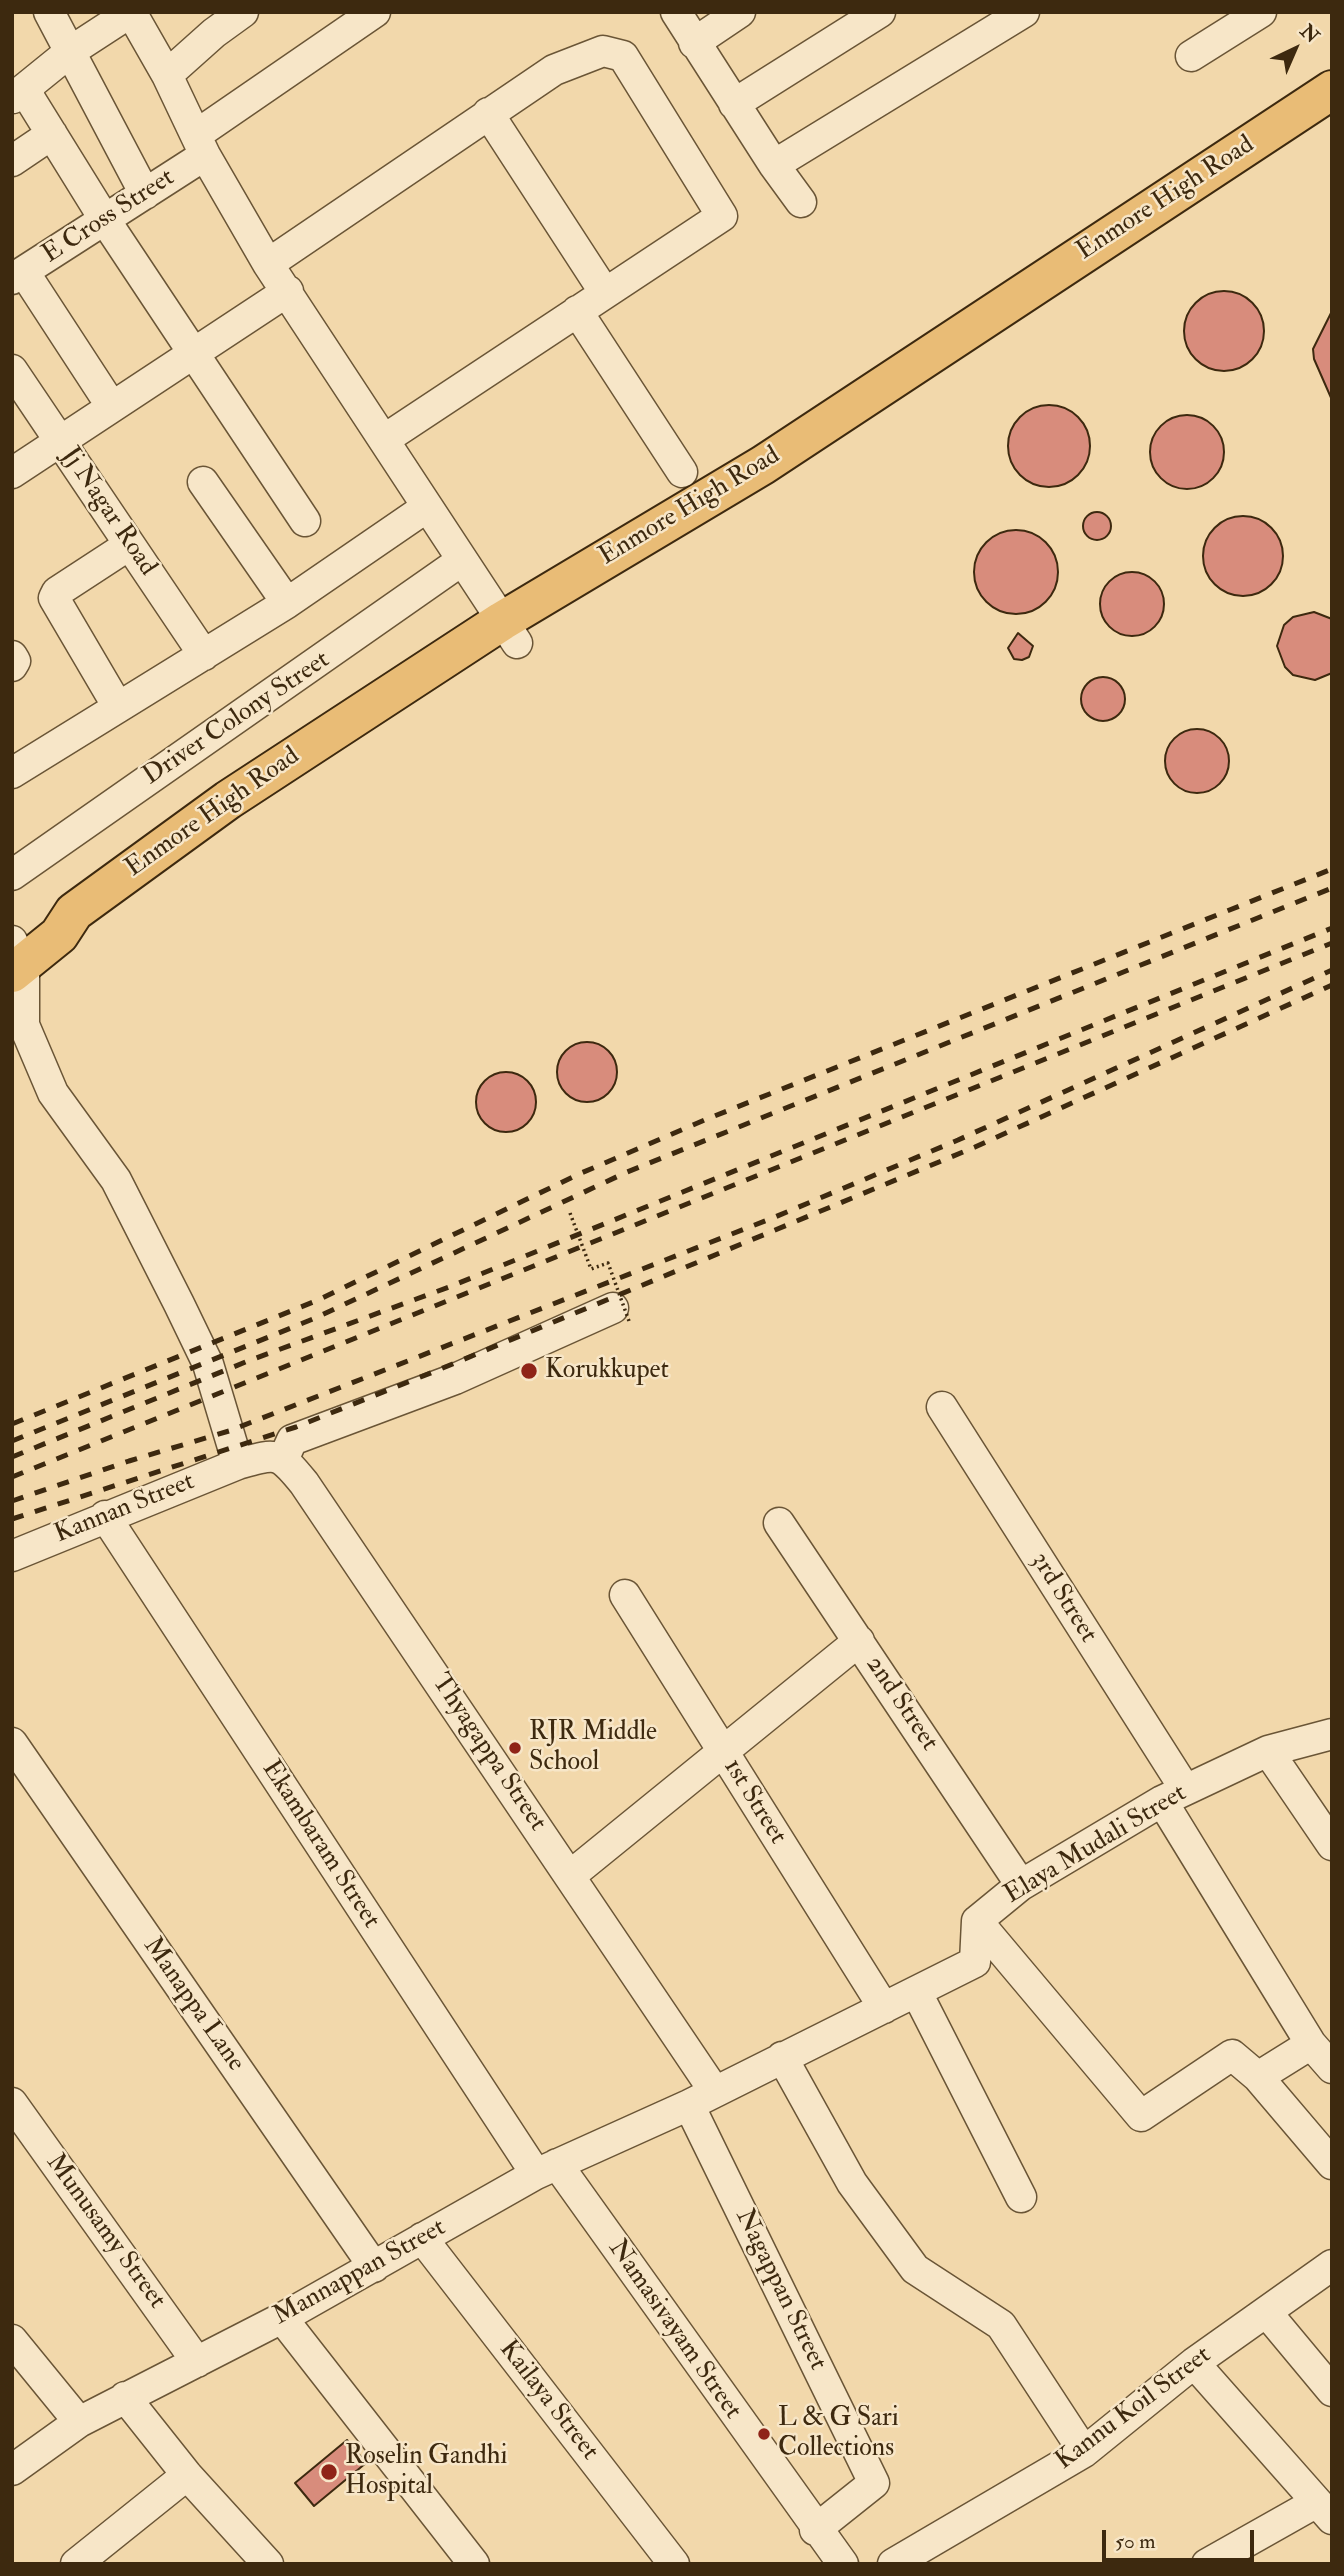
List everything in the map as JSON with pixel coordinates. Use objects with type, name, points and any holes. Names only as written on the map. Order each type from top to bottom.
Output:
[{"type":"main road","name":"Enmore High Road","points":[[16,960],[59,935],[79,929],[509,632],[1332,90]]},
{"type":"main road","name":"Enmore High Road","points":[[509,632],[1332,118]]},
{"type":"street","points":[[49,12],[145,194]]},
{"type":"street","points":[[305,522],[105,220],[30,99],[20,94],[32,80],[71,51],[131,12],[167,75],[200,145],[268,264],[509,632]]},
{"type":"street","points":[[167,75],[214,33],[243,12]]},
{"type":"street","name":"E Cross Street","points":[[18,275],[145,194],[200,145],[375,12]]},
{"type":"street","points":[[676,12],[774,166],[801,202]]},
{"type":"street","points":[[694,43],[740,12]]},
{"type":"street","points":[[734,104],[880,12]]},
{"type":"street","points":[[774,166],[1024,12]]},
{"type":"street","points":[[1191,56],[1261,12]]},
{"type":"street","points":[[268,264],[554,69],[603,51],[623,56],[722,216],[385,439]]},
{"type":"street","points":[[488,113],[605,293]]},
{"type":"street","points":[[12,161],[52,134]]},
{"type":"street","points":[[18,275],[112,407]]},
{"type":"street","points":[[12,473],[288,291]]},
{"type":"street","points":[[578,311],[681,472]]},
{"type":"street","name":"Jj Nagar Road","points":[[12,370],[204,655]]},
{"type":"street","points":[[203,482],[287,603]]},
{"type":"street","points":[[12,774],[287,603],[427,508]]},
{"type":"street","points":[[118,707],[54,598],[57,592],[129,545]]},
{"type":"street","name":"Driver Colony Street","points":[[12,875],[461,561]]},
{"type":"street","points":[[12,656],[15,661],[12,666]]},
{"type":"street","points":[[16,960],[24,1025],[48,1082],[116,1180],[179,1304],[208,1364],[238,1464],[272,1454],[284,1458],[292,1440],[621,1315]]},
{"type":"street","name":"3rd Street","points":[[942,1407],[1173,1795],[1311,2044],[1332,2068]]},
{"type":"street","name":"Thyagappa Street","points":[[284,1458],[304,1483],[571,1875],[702,2098]]},
{"type":"street","name":"Kannan Street","points":[[12,1556],[238,1464]]},
{"type":"street","name":"Ekambaram Street","points":[[105,1516],[547,2169]]},
{"type":"street","name":"2nd Street","points":[[779,1523],[1021,1885]]},
{"type":"street","name":"1st Street","points":[[625,1595],[884,2008]]},
{"type":"street","points":[[571,1875],[721,1750],[859,1641]]},
{"type":"street","name":"Elaya Mudali Street","points":[[702,2098],[918,1993],[975,1962],[977,1921],[1021,1885],[1173,1795],[1268,1751],[1332,1734]]},
{"type":"street","name":"Manappa Lane","points":[[12,1743],[374,2267]]},
{"type":"street","points":[[1268,1751],[1332,1845]]},
{"type":"street","points":[[977,1921],[1141,2116],[1231,2055],[1258,2077],[1332,2164]]},
{"type":"street","points":[[918,1993],[1021,2197]]},
{"type":"street","points":[[1258,2077],[1311,2044]]},
{"type":"street","points":[[782,2057],[852,2183],[915,2269],[1001,2325],[1084,2452]]},
{"type":"street","name":"Mannappan Street","points":[[12,2470],[79,2422],[282,2318],[547,2169],[702,2098]]},
{"type":"street","name":"Nagappan Street","points":[[702,2098],[874,2483],[816,2529]]},
{"type":"street","name":"Munusamy Street","points":[[12,2103],[197,2362]]},
{"type":"street","name":"Namasivayam Street","points":[[547,2169],[843,2564]]},
{"type":"street","name":"Kailaya Street","points":[[422,2238],[674,2564]]},
{"type":"street","name":"Kannu Koil Street","points":[[893,2564],[1084,2452],[1194,2363],[1332,2265]]},
{"type":"street","points":[[1267,2313],[1332,2391]]},
{"type":"street","points":[[282,2318],[474,2564]]},
{"type":"street","points":[[12,2340],[79,2422]]},
{"type":"street","points":[[1194,2363],[1324,2511],[1207,2564]]},
{"type":"street","points":[[125,2397],[187,2475],[268,2564]]},
{"type":"street","points":[[76,2564],[187,2475]]},
{"type":"path","points":[[570,1213],[591,1269],[608,1263],[621,1315]]},
{"type":"building","points":[[1224,291],[1239,294],[1252,303],[1261,316],[1264,331],[1261,346],[1252,359],[1239,368],[1224,371],[1209,368],[1196,359],[1187,346],[1184,331],[1187,316],[1196,303],[1209,294]]},
{"type":"building","points":[[1332,311],[1332,400],[1314,359],[1313,349]]},
{"type":"building","points":[[1049,405],[1065,408],[1078,417],[1087,430],[1090,446],[1087,462],[1078,475],[1065,484],[1049,487],[1033,484],[1020,475],[1011,462],[1008,446],[1011,430],[1020,417],[1033,408]]},
{"type":"building","points":[[1187,415],[1208,421],[1218,431],[1224,452],[1218,473],[1208,483],[1187,489],[1166,483],[1156,473],[1150,452],[1156,431],[1166,421]]},
{"type":"building","points":[[1097,512],[1107,516],[1111,526],[1107,536],[1097,540],[1087,536],[1083,526],[1087,516]]},
{"type":"building","points":[[1243,516],[1258,519],[1271,528],[1280,541],[1283,556],[1280,571],[1271,584],[1258,593],[1243,596],[1228,593],[1215,584],[1206,571],[1203,556],[1206,541],[1215,528],[1228,519]]},
{"type":"building","points":[[1016,530],[1039,537],[1051,549],[1058,572],[1051,595],[1039,607],[1016,614],[993,607],[981,595],[974,572],[981,549],[993,537]]},
{"type":"building","points":[[1126,572],[1138,572],[1155,581],[1162,592],[1162,616],[1155,627],[1138,636],[1126,636],[1114,631],[1105,622],[1100,610],[1100,598],[1105,586],[1114,577]]},
{"type":"building","points":[[1314,612],[1332,619],[1332,673],[1315,680],[1293,675],[1285,667],[1277,646],[1284,625],[1293,617]]},
{"type":"building","points":[[1018,633],[1033,646],[1029,657],[1022,660],[1014,659],[1008,648]]},
{"type":"building","points":[[1103,677],[1112,678],[1119,683],[1124,690],[1124,708],[1119,715],[1112,720],[1103,721],[1094,720],[1087,715],[1082,708],[1081,699],[1082,690],[1087,683],[1094,678]]},
{"type":"building","points":[[1197,729],[1209,731],[1220,738],[1227,749],[1227,773],[1220,784],[1209,791],[1197,793],[1185,791],[1174,784],[1167,773],[1165,761],[1167,749],[1174,738],[1185,731]]},
{"type":"building","points":[[587,1042],[604,1047],[612,1055],[617,1072],[612,1089],[604,1097],[587,1102],[570,1097],[562,1089],[557,1072],[562,1055],[570,1047]]},
{"type":"building","points":[[506,1072],[523,1077],[531,1085],[536,1102],[531,1119],[523,1127],[506,1132],[489,1127],[481,1119],[476,1102],[481,1085],[489,1077]]},
{"type":"building","points":[[347,2440],[366,2463],[314,2506],[295,2483]]},
{"type":"railway","points":[[12,1424],[318,1300],[579,1174],[707,1119],[1332,869]]},
{"type":"railway","points":[[12,1441],[313,1319],[627,1172],[1332,888]]},
{"type":"railway","points":[[12,1457],[248,1361],[449,1287],[1332,928]]},
{"type":"railway","points":[[12,1477],[1332,943]]},
{"type":"railway","points":[[12,1501],[129,1461],[229,1431],[775,1217],[958,1140],[1332,970]]},
{"type":"railway","points":[[12,1519],[296,1427],[438,1370],[975,1147],[1332,985]]},
{"type":"place","name":"Korukkupet","points":[[529,1371]]},
{"type":"place","name":"RJR Middle School","points":[[515,1748]]},
{"type":"place","name":"L & G Sari Collections","points":[[764,2434]]},
{"type":"place","name":"Roselin Gandhi Hospital","points":[[329,2472]]}]
